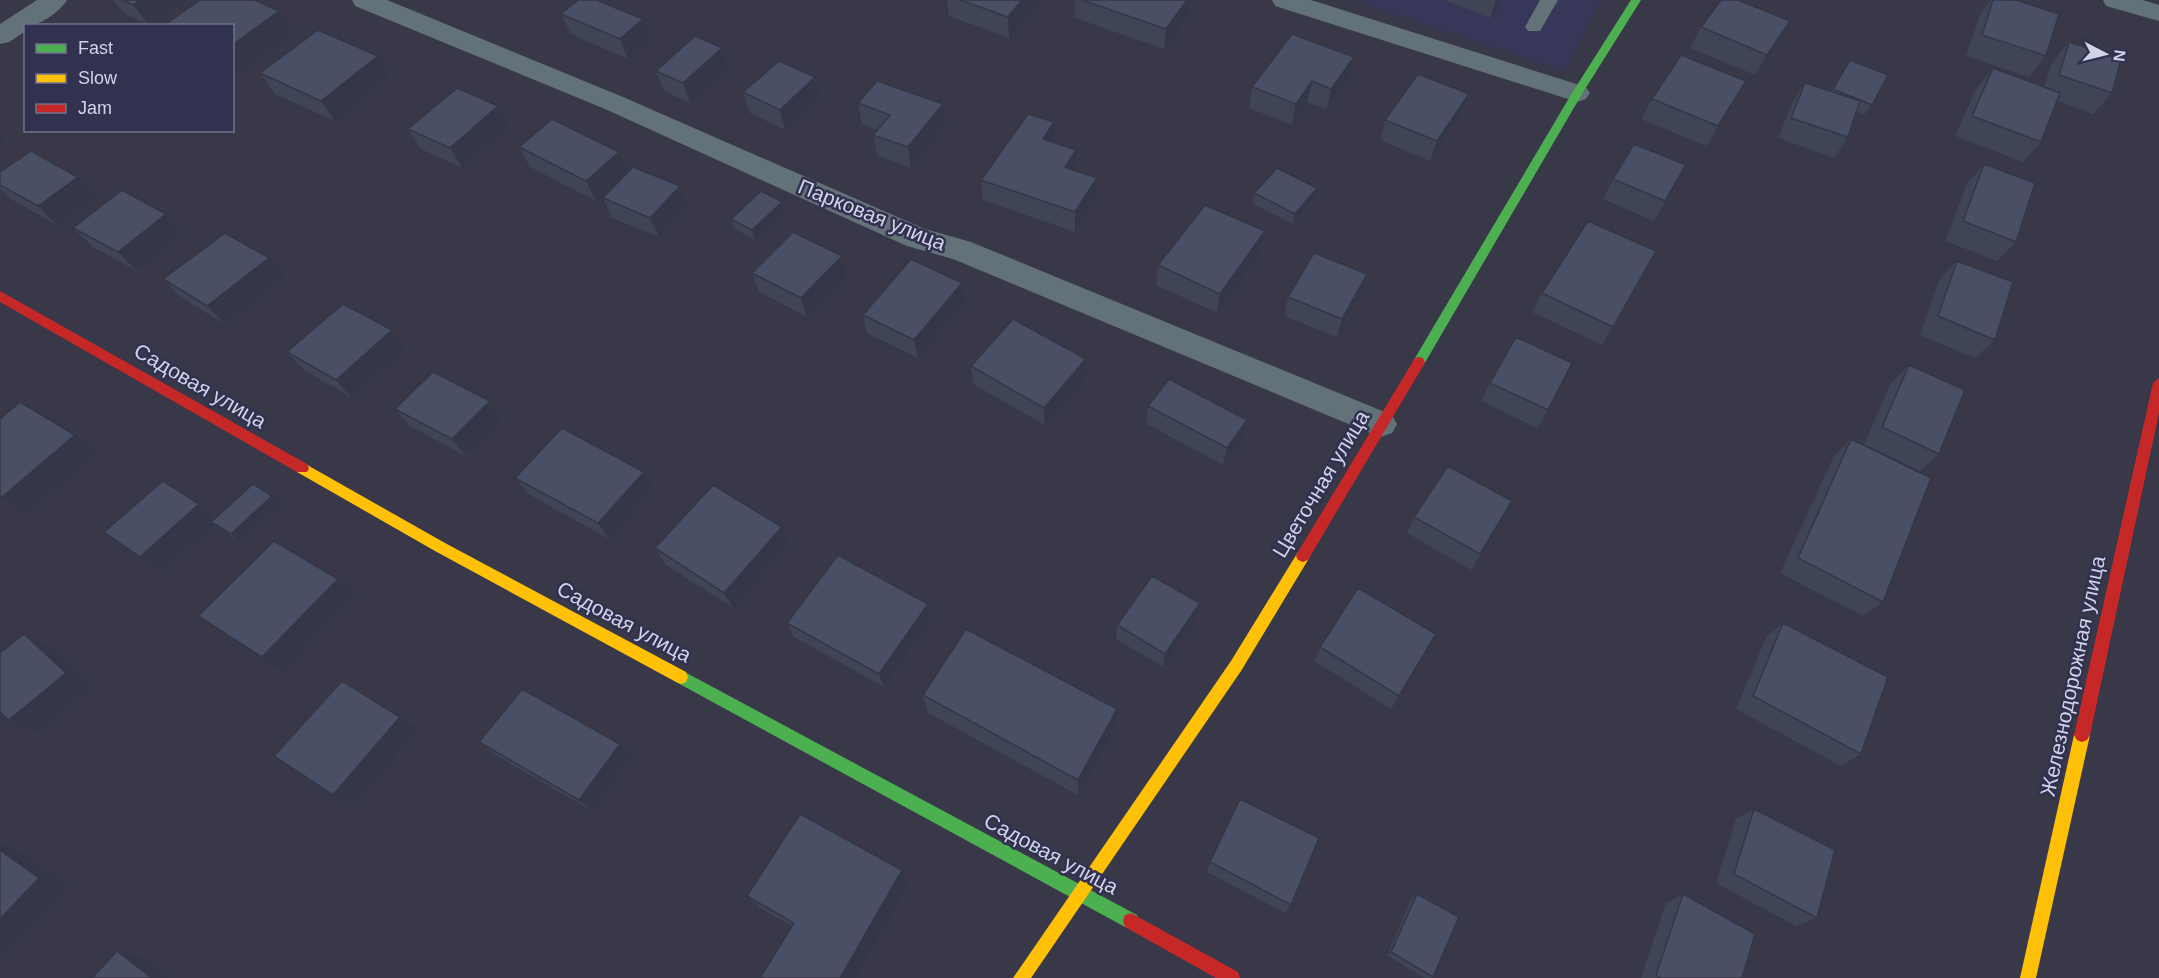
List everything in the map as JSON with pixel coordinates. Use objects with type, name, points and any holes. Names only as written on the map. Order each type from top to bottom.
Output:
[{"type":"street","points":[[0,36],[54,0]]},
{"type":"street","name":"Парковая улица","points":[[364,0],[614,104],[917,238],[961,250],[1381,424]]},
{"type":"street","points":[[1284,0],[1578,93]]},
{"type":"street","name":"Цветочная улица","points":[[1021,978],[1236,666],[1486,252],[1578,93],[1636,0]]},
{"type":"street","points":[[2115,0],[2159,13]]},
{"type":"street","name":"Садовая улица","points":[[0,296],[440,547],[1080,892],[1232,978]]},
{"type":"street","name":"Железнодорожная улица","points":[[2028,978],[2159,383]]},
{"type":"lane","points":[[1534,27],[1549,0]]},
{"type":"shaded area","points":[[1351,0],[1600,0],[1565,71]]},
{"type":"building","points":[[123,0],[140,0],[133,5]]},
{"type":"building","points":[[200,0],[254,0],[279,11],[234,44],[234,24],[166,24]]},
{"type":"building","points":[[578,0],[596,0],[643,19],[620,39],[561,14]]},
{"type":"building","points":[[960,0],[1022,0],[1008,17]]},
{"type":"building","points":[[1082,0],[1187,0],[1166,29]]},
{"type":"building","points":[[1721,0],[1738,0],[1790,21],[1767,55],[1701,27]]},
{"type":"building","points":[[1993,0],[2016,0],[2059,14],[2046,56],[1982,35]]},
{"type":"building","points":[[318,30],[378,56],[321,101],[260,73]]},
{"type":"building","points":[[1292,34],[1354,57],[1331,89],[1312,81],[1296,104],[1252,87]]},
{"type":"building","points":[[695,36],[722,48],[683,83],[656,71]]},
{"type":"building","points":[[2069,42],[2121,59],[2112,93],[2059,75]]},
{"type":"building","points":[[1681,55],[1746,81],[1718,126],[1652,99]]},
{"type":"building","points":[[1850,60],[1888,75],[1872,105],[1833,89]]},
{"type":"building","points":[[779,61],[815,77],[780,110],[743,92]]},
{"type":"building","points":[[1993,68],[2060,93],[2041,142],[1972,116]]},
{"type":"building","points":[[1418,74],[1469,94],[1437,141],[1385,120]]},
{"type":"building","points":[[877,81],[943,104],[908,147],[873,135],[890,115],[858,103]]},
{"type":"building","points":[[1805,83],[1860,101],[1848,137],[1791,118]]},
{"type":"building","points":[[457,88],[498,106],[450,148],[408,129]]},
{"type":"building","points":[[1028,114],[1054,122],[1043,139],[1076,150],[1065,167],[1097,178],[1075,212],[981,180]]},
{"type":"building","points":[[552,119],[619,152],[586,181],[519,147]]},
{"type":"building","points":[[1634,144],[1686,165],[1665,201],[1613,179]]},
{"type":"building","points":[[31,151],[78,177],[38,206],[0,185],[0,172]]},
{"type":"building","points":[[1984,164],[2035,183],[2016,242],[1963,221]]},
{"type":"building","points":[[633,167],[680,186],[650,218],[603,198]]},
{"type":"building","points":[[1277,168],[1317,188],[1295,214],[1254,193]]},
{"type":"building","points":[[122,190],[166,214],[118,252],[73,228]]},
{"type":"building","points":[[761,191],[782,202],[752,230],[731,219]]},
{"type":"building","points":[[1205,205],[1265,231],[1220,294],[1158,265]]},
{"type":"building","points":[[1588,221],[1656,251],[1613,327],[1542,293]]},
{"type":"building","points":[[793,232],[842,256],[801,298],[752,273]]},
{"type":"building","points":[[225,233],[269,258],[207,306],[163,279]]},
{"type":"building","points":[[1314,253],[1367,274],[1342,319],[1288,297]]},
{"type":"building","points":[[911,259],[962,283],[914,340],[863,315]]},
{"type":"building","points":[[1957,261],[2013,282],[1995,340],[1938,316]]},
{"type":"building","points":[[343,304],[392,330],[336,380],[287,352]]},
{"type":"building","points":[[1013,319],[1086,359],[1044,408],[971,366]]},
{"type":"building","points":[[1516,337],[1572,363],[1548,410],[1490,383]]},
{"type":"building","points":[[1909,365],[1965,390],[1939,454],[1882,427]]},
{"type":"building","points":[[433,372],[490,401],[452,439],[395,409]]},
{"type":"building","points":[[1169,379],[1247,420],[1227,448],[1148,406]]},
{"type":"building","points":[[20,402],[75,435],[2,497],[0,496],[0,419]]},
{"type":"building","points":[[562,428],[644,472],[598,523],[515,478]]},
{"type":"building","points":[[1851,439],[1931,478],[1883,602],[1798,558]]},
{"type":"building","points":[[1448,466],[1512,501],[1480,554],[1414,517]]},
{"type":"building","points":[[163,481],[199,504],[140,557],[104,532]]},
{"type":"building","points":[[253,484],[272,496],[231,534],[211,522]]},
{"type":"building","points":[[713,485],[782,527],[724,593],[655,548]]},
{"type":"building","points":[[274,541],[338,579],[262,657],[198,616]]},
{"type":"building","points":[[838,555],[928,604],[879,674],[787,623]]},
{"type":"building","points":[[1152,576],[1200,603],[1165,654],[1117,625]]},
{"type":"building","points":[[1358,588],[1436,634],[1399,696],[1320,647]]},
{"type":"building","points":[[1783,623],[1888,677],[1861,754],[1753,696]]},
{"type":"building","points":[[966,629],[1117,709],[1078,780],[923,695]]},
{"type":"building","points":[[24,634],[66,673],[9,720],[0,712],[0,653]]},
{"type":"building","points":[[342,681],[400,717],[333,795],[274,756]]},
{"type":"building","points":[[522,689],[620,744],[579,800],[479,742]]},
{"type":"building","points":[[1240,799],[1319,838],[1291,905],[1210,862]]},
{"type":"building","points":[[1754,809],[1835,850],[1817,918],[1734,874]]},
{"type":"building","points":[[800,814],[902,870],[840,978],[760,978],[794,923],[747,896]]},
{"type":"building","points":[[0,850],[39,878],[0,919]]},
{"type":"building","points":[[1417,894],[1459,917],[1433,977],[1391,952]]},
{"type":"building","points":[[1683,894],[1755,934],[1742,978],[1660,978],[1656,975]]},
{"type":"building","points":[[117,951],[152,978],[92,978]]},
{"type":"traffic: fast","points":[[1419,362],[1577,93],[1636,0]]},
{"type":"traffic: fast","points":[[681,677],[1131,921]]},
{"type":"traffic: slow","points":[[302,468],[440,547],[681,677]]},
{"type":"traffic: slow","points":[[1021,978],[1236,666],[1303,556]]},
{"type":"traffic: slow","points":[[2028,978],[2082,735]]},
{"type":"traffic: jam","points":[[0,296],[302,468]]},
{"type":"traffic: jam","points":[[1303,556],[1419,362]]},
{"type":"traffic: jam","points":[[2082,735],[2159,383]]},
{"type":"traffic: jam","points":[[1131,921],[1232,978]]}]
